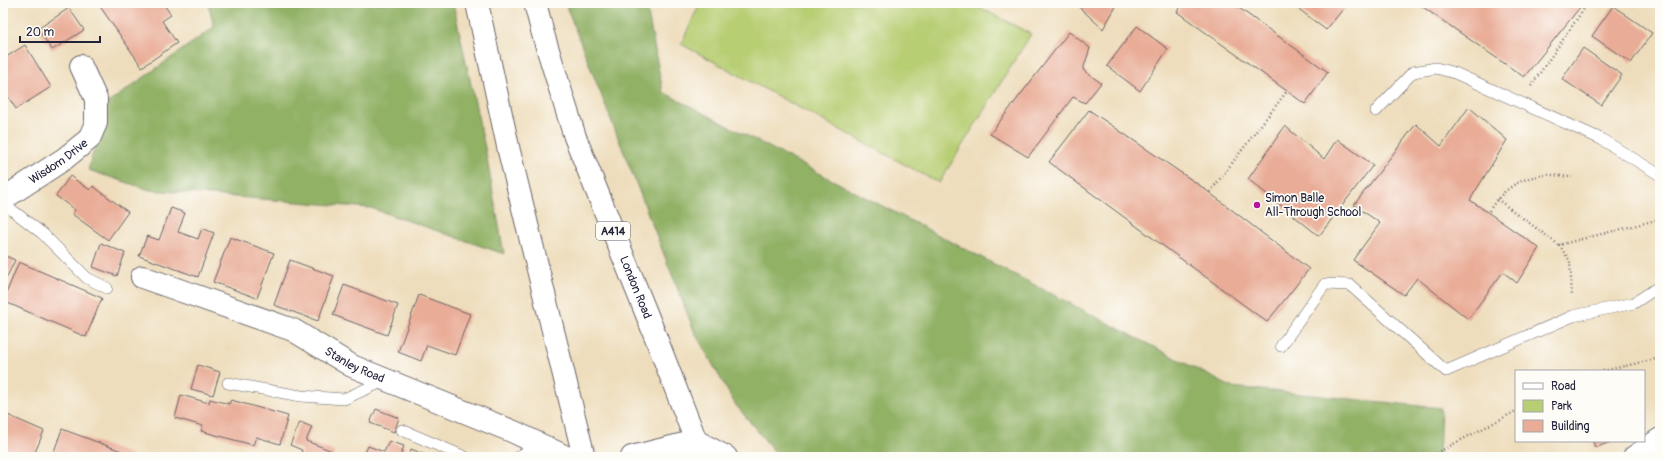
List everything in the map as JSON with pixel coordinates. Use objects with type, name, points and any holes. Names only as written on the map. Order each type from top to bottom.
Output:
[{"type":"main road","points":[[477,3],[510,159],[584,457]]},
{"type":"main road","name":"London Road","points":[[535,3],[575,138],[651,325],[698,449]]},
{"type":"main road","name":"Wisdom Drive","points":[[3,199],[64,159],[89,139],[96,123],[96,99],[81,66]]},
{"type":"main road","name":"Stanley Road","points":[[142,277],[294,330],[352,366],[541,444],[566,457]]},
{"type":"main road","points":[[1634,457],[1660,439]]},
{"type":"main road","points":[[632,457],[698,449],[726,457]]},
{"type":"lane","points":[[1376,111],[1413,72],[1436,68],[1455,74],[1601,139],[1660,174]]},
{"type":"lane","points":[[3,203],[43,234],[87,278],[107,288]]},
{"type":"lane","points":[[1281,346],[1325,284],[1350,285],[1446,371],[1573,316],[1634,303],[1660,286]]},
{"type":"lane","points":[[228,383],[301,396],[344,399],[386,380]]},
{"type":"lane","points":[[402,430],[465,457]]},
{"type":"lane","points":[[518,457],[541,444]]},
{"type":"path","points":[[1519,103],[1588,3]]},
{"type":"path","points":[[1631,3],[1636,6],[1639,3]]},
{"type":"path","points":[[1210,192],[1286,91]]},
{"type":"path","points":[[1489,211],[1497,199],[1517,182],[1544,175],[1572,177]]},
{"type":"path","points":[[1497,199],[1559,245],[1570,261],[1573,316]]},
{"type":"path","points":[[1559,245],[1660,219]]},
{"type":"path","points":[[1607,370],[1660,358]]},
{"type":"path","points":[[1429,457],[1515,412]]},
{"type":"green space","points":[[208,3],[453,3],[485,148],[504,254],[371,208],[150,190],[88,170],[108,103],[214,27]]},
{"type":"green space","points":[[565,3],[646,3],[663,92],[1231,387],[1441,408],[1439,457],[779,457],[735,404],[695,333]]},
{"type":"green space","points":[[700,3],[971,3],[1031,34],[939,183],[681,44]]},
{"type":"building","points":[[101,3],[163,3],[171,15],[162,21],[177,43],[142,67],[99,5]]},
{"type":"building","points":[[1081,3],[1118,3],[1103,29],[1079,7]]},
{"type":"building","points":[[1183,3],[1232,3],[1328,72],[1305,104],[1177,12]]},
{"type":"building","points":[[1291,3],[1348,3],[1326,30]]},
{"type":"building","points":[[1417,3],[1577,3],[1581,6],[1524,77]]},
{"type":"building","points":[[1613,6],[1652,33],[1631,63],[1592,36]]},
{"type":"building","points":[[69,8],[84,30],[52,50],[38,29]]},
{"type":"building","points":[[1137,26],[1168,49],[1140,91],[1107,66]]},
{"type":"building","points":[[1069,32],[1090,48],[1083,70],[1101,83],[1085,103],[1073,97],[1028,157],[990,134]]},
{"type":"building","points":[[25,45],[51,87],[16,109],[3,89],[3,59]]},
{"type":"building","points":[[1583,48],[1622,75],[1601,105],[1562,79]]},
{"type":"building","points":[[1469,107],[1507,140],[1470,200],[1539,248],[1517,283],[1503,272],[1468,319],[1417,278],[1404,295],[1353,260],[1380,223],[1354,205],[1416,124],[1441,146]]},
{"type":"building","points":[[1089,110],[1202,187],[1309,269],[1267,322],[1049,162]]},
{"type":"building","points":[[1285,126],[1324,159],[1337,139],[1373,165],[1319,236],[1248,179]]},
{"type":"building","points":[[70,176],[90,190],[93,186],[128,212],[108,240],[72,214],[75,210],[56,196]]},
{"type":"building","points":[[171,208],[185,213],[178,232],[198,239],[202,228],[214,233],[198,277],[139,256],[147,236],[159,240]]},
{"type":"building","points":[[230,237],[274,253],[257,298],[213,282]]},
{"type":"building","points":[[101,243],[125,253],[117,276],[93,267]]},
{"type":"building","points":[[3,255],[15,260],[3,285]]},
{"type":"building","points":[[290,260],[334,276],[318,321],[274,305]]},
{"type":"building","points":[[19,262],[102,298],[86,337],[3,301]]},
{"type":"building","points":[[344,285],[398,305],[387,335],[333,315]]},
{"type":"building","points":[[419,295],[470,314],[455,355],[427,345],[421,361],[398,352]]},
{"type":"building","points":[[198,365],[220,372],[213,395],[191,389]]},
{"type":"building","points":[[181,395],[209,403],[210,399],[229,404],[231,400],[288,416],[280,444],[256,437],[253,445],[201,431],[203,426],[175,418]]},
{"type":"building","points":[[376,409],[399,418],[394,432],[370,423]]},
{"type":"building","points":[[3,413],[44,431],[33,457],[3,457]]},
{"type":"building","points":[[300,422],[312,427],[306,441],[335,452],[333,457],[300,457],[302,450],[290,445]]},
{"type":"building","points":[[62,429],[132,455],[132,457],[52,457]]},
{"type":"building","points":[[389,441],[404,446],[400,457],[363,457],[368,446],[384,452]]},
{"type":"building","points":[[1593,442],[1610,442],[1595,448]]},
{"type":"building","points":[[411,449],[431,457],[409,457]]},
{"type":"place","name":"Simon Balle All-Through School","points":[[1257,205]]}]
